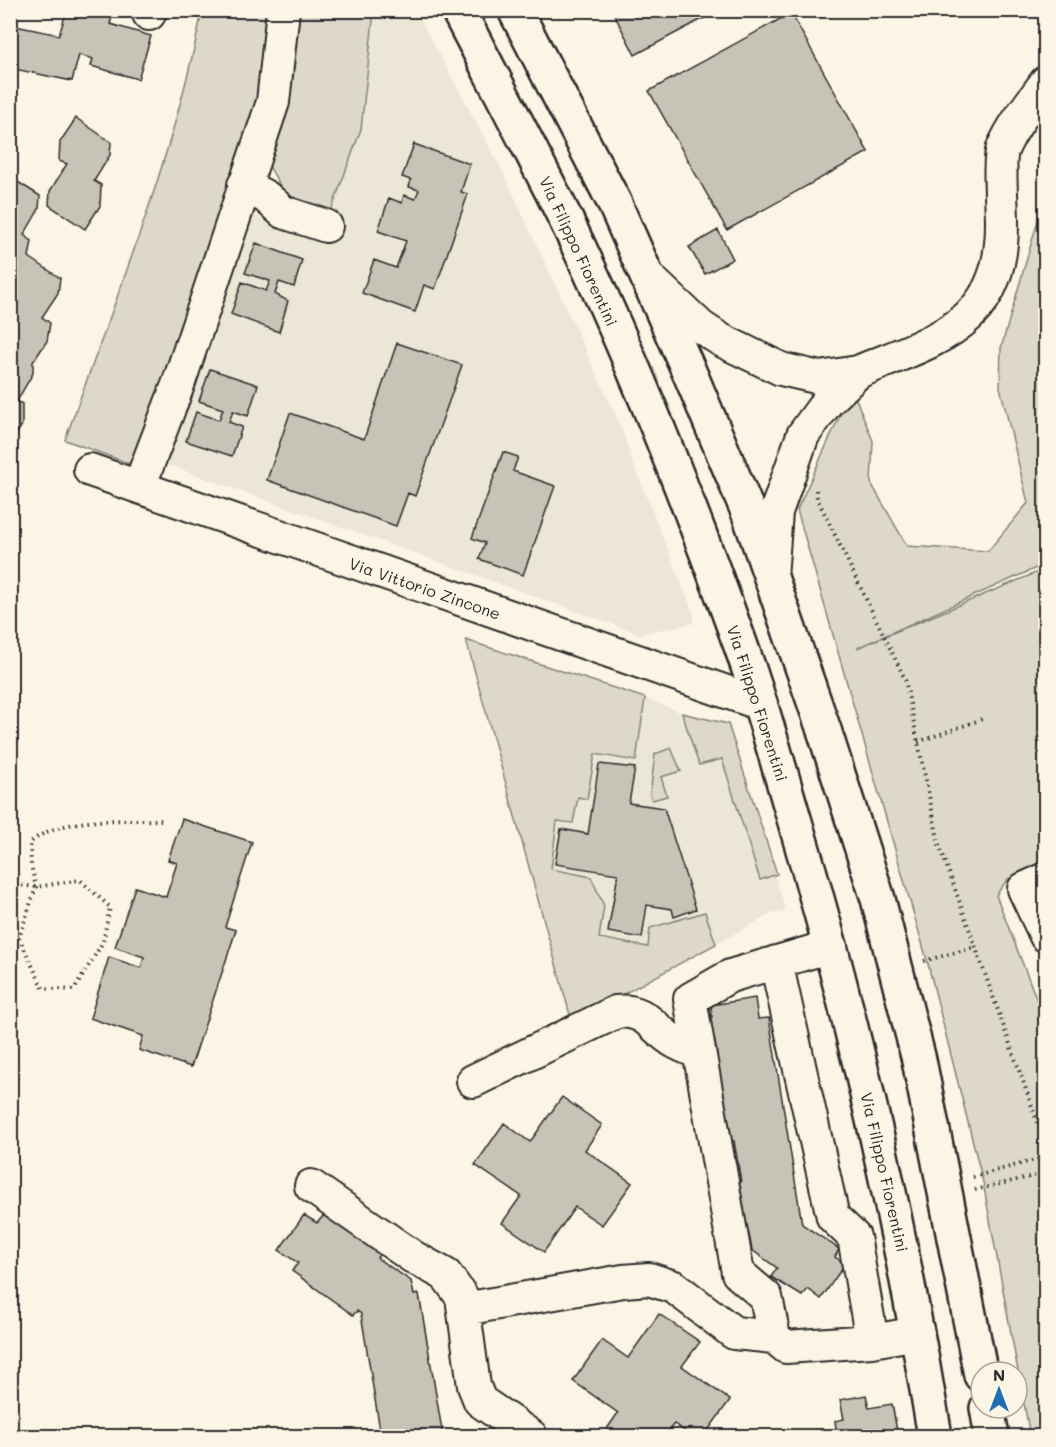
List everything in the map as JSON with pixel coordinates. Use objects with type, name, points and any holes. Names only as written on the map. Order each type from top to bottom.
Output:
[{"type":"main road","name":"Via Filippo Fiorentini","points":[[458,10],[561,210],[614,325],[718,585],[760,704],[831,946],[896,1221],[935,1437]]},
{"type":"main road","points":[[515,10],[614,202],[649,278],[749,514],[825,733],[878,899],[919,1060],[978,1360]]},
{"type":"main road","points":[[989,1420],[992,1437]]},
{"type":"street","points":[[139,487],[177,385],[273,102],[283,10]]},
{"type":"street","points":[[649,278],[701,327],[721,340],[781,369],[820,378],[858,372],[938,339],[975,313],[988,291],[1002,252],[1002,150],[1046,82]]},
{"type":"street","points":[[244,185],[266,197],[283,212],[326,226]]},
{"type":"street","points":[[771,576],[776,512],[803,435],[827,402],[858,372]]},
{"type":"street","name":"Via Vittorio Zincone","points":[[90,470],[442,595],[760,704]]},
{"type":"street","points":[[1046,879],[1024,889],[1046,936]]},
{"type":"street","points":[[774,1337],[766,1297],[738,1273],[690,999],[730,976],[831,946]]},
{"type":"street","points":[[776,962],[833,1217],[854,1237],[872,1341]]},
{"type":"street","points":[[473,1081],[616,1012],[633,1010],[655,1025],[670,1040],[699,1053]]},
{"type":"street","points":[[311,1186],[413,1257],[446,1275],[462,1297],[474,1386],[480,1401],[507,1427],[531,1437]]},
{"type":"street","points":[[464,1309],[623,1281],[649,1279],[674,1287],[734,1333],[774,1337],[786,1347],[872,1341],[918,1333]]},
{"type":"path","points":[[794,461],[814,470],[817,498],[905,680],[939,844],[1046,1146]]},
{"type":"path","points":[[918,742],[985,718]]},
{"type":"path","points":[[10,884],[36,887],[80,880],[110,906],[103,942],[74,990],[43,988],[19,938],[36,887],[31,865],[30,843],[40,834],[81,822],[164,820]]},
{"type":"path","points":[[920,961],[975,947]]},
{"type":"path","points":[[972,1177],[1046,1157]]},
{"type":"path","points":[[975,1190],[1046,1173]]},
{"type":"shaded area","points":[[202,11],[374,11],[361,129],[331,211],[287,198],[269,166],[244,159],[136,466],[65,440],[142,228],[176,121]]},
{"type":"shaded area","points":[[374,11],[416,11],[503,172],[623,431],[630,455],[694,615],[694,623],[640,634],[160,462],[248,213],[321,241],[361,129]]},
{"type":"shaded area","points":[[1045,196],[1045,564],[857,648],[1045,569],[1045,862],[1008,879],[996,895],[1045,1021],[1045,1436],[1030,1436],[1027,1420],[1029,1420],[1029,1360],[1016,1360],[983,1182],[927,960],[797,510],[852,389],[873,441],[871,483],[907,546],[988,551],[1028,503],[1000,387],[1001,348]]},
{"type":"shaded area","points":[[466,640],[645,698],[682,713],[728,724],[786,911],[771,914],[572,1022]]},
{"type":"shaded area","points":[[466,640],[645,698],[636,761],[595,754],[587,799],[578,797],[573,823],[557,821],[551,869],[591,877],[604,906],[599,938],[648,947],[650,928],[705,912],[716,944],[572,1022]]},
{"type":"shaded area","points":[[682,713],[728,724],[777,874],[760,880],[722,759],[699,765]]},
{"type":"shaded area","points":[[671,748],[681,771],[661,777],[667,796],[652,800],[650,795],[655,754]]},
{"type":"building","points":[[67,10],[114,10],[110,24],[151,36],[138,79],[91,66],[93,59],[79,55],[72,81],[15,69],[10,79],[10,25],[59,35]]},
{"type":"building","points":[[612,10],[719,10],[635,55]]},
{"type":"building","points":[[791,13],[868,152],[727,230],[649,91]]},
{"type":"building","points":[[76,118],[111,142],[110,155],[94,181],[101,185],[100,206],[85,229],[49,205],[50,191],[67,164],[59,161],[60,142]]},
{"type":"building","points":[[414,144],[470,164],[461,192],[468,194],[435,289],[424,285],[415,312],[362,293],[374,260],[396,268],[406,241],[378,231],[389,198],[402,203],[404,195],[415,199],[419,190],[409,187],[411,180],[402,177]]},
{"type":"building","points":[[10,177],[40,196],[39,209],[24,235],[32,241],[29,257],[60,278],[58,293],[42,317],[50,323],[47,341],[33,362],[33,373],[17,401],[22,404],[22,425],[10,445],[10,309],[15,303],[10,301]]},
{"type":"building","points":[[718,230],[733,259],[705,274],[689,247]]},
{"type":"building","points":[[256,243],[302,260],[294,287],[279,282],[275,294],[288,301],[279,332],[231,314],[242,282],[266,291],[270,281],[245,273]]},
{"type":"building","points":[[397,343],[462,365],[415,496],[408,493],[396,526],[267,480],[290,413],[364,439]]},
{"type":"building","points":[[210,369],[258,385],[248,416],[233,411],[229,422],[242,427],[232,456],[186,441],[196,412],[219,420],[223,409],[199,401]]},
{"type":"building","points":[[503,452],[518,457],[513,471],[555,486],[523,575],[479,559],[485,543],[472,538]]},
{"type":"building","points":[[599,764],[635,768],[629,803],[664,808],[696,909],[674,917],[672,909],[647,905],[642,938],[608,932],[618,874],[555,864],[561,829],[588,834]]},
{"type":"building","points":[[182,819],[252,842],[225,927],[236,930],[191,1067],[139,1050],[143,1036],[90,1018],[109,957],[141,968],[144,957],[115,947],[135,887],[166,897],[177,863],[168,860]]},
{"type":"building","points":[[755,998],[758,1019],[769,1018],[802,1224],[839,1249],[835,1257],[845,1264],[821,1299],[808,1289],[802,1296],[771,1277],[777,1268],[752,1250],[746,1220],[739,1221],[734,1184],[741,1182],[734,1141],[724,1143],[702,1018],[712,1017],[711,1005]]},
{"type":"building","points":[[562,1097],[602,1125],[585,1150],[632,1183],[602,1225],[575,1207],[544,1252],[502,1223],[521,1196],[475,1165],[504,1123],[530,1142]]},
{"type":"building","points":[[325,1214],[380,1253],[377,1258],[411,1281],[414,1295],[419,1294],[443,1436],[381,1436],[361,1314],[357,1311],[353,1315],[292,1271],[298,1263],[279,1250],[304,1215],[317,1223]]},
{"type":"building","points":[[659,1314],[700,1342],[682,1366],[730,1400],[704,1436],[692,1436],[674,1424],[664,1436],[602,1436],[618,1413],[573,1381],[602,1340],[628,1358]]},
{"type":"building","points":[[866,1395],[869,1408],[892,1404],[898,1436],[837,1436],[835,1421],[844,1419],[840,1400]]}]
